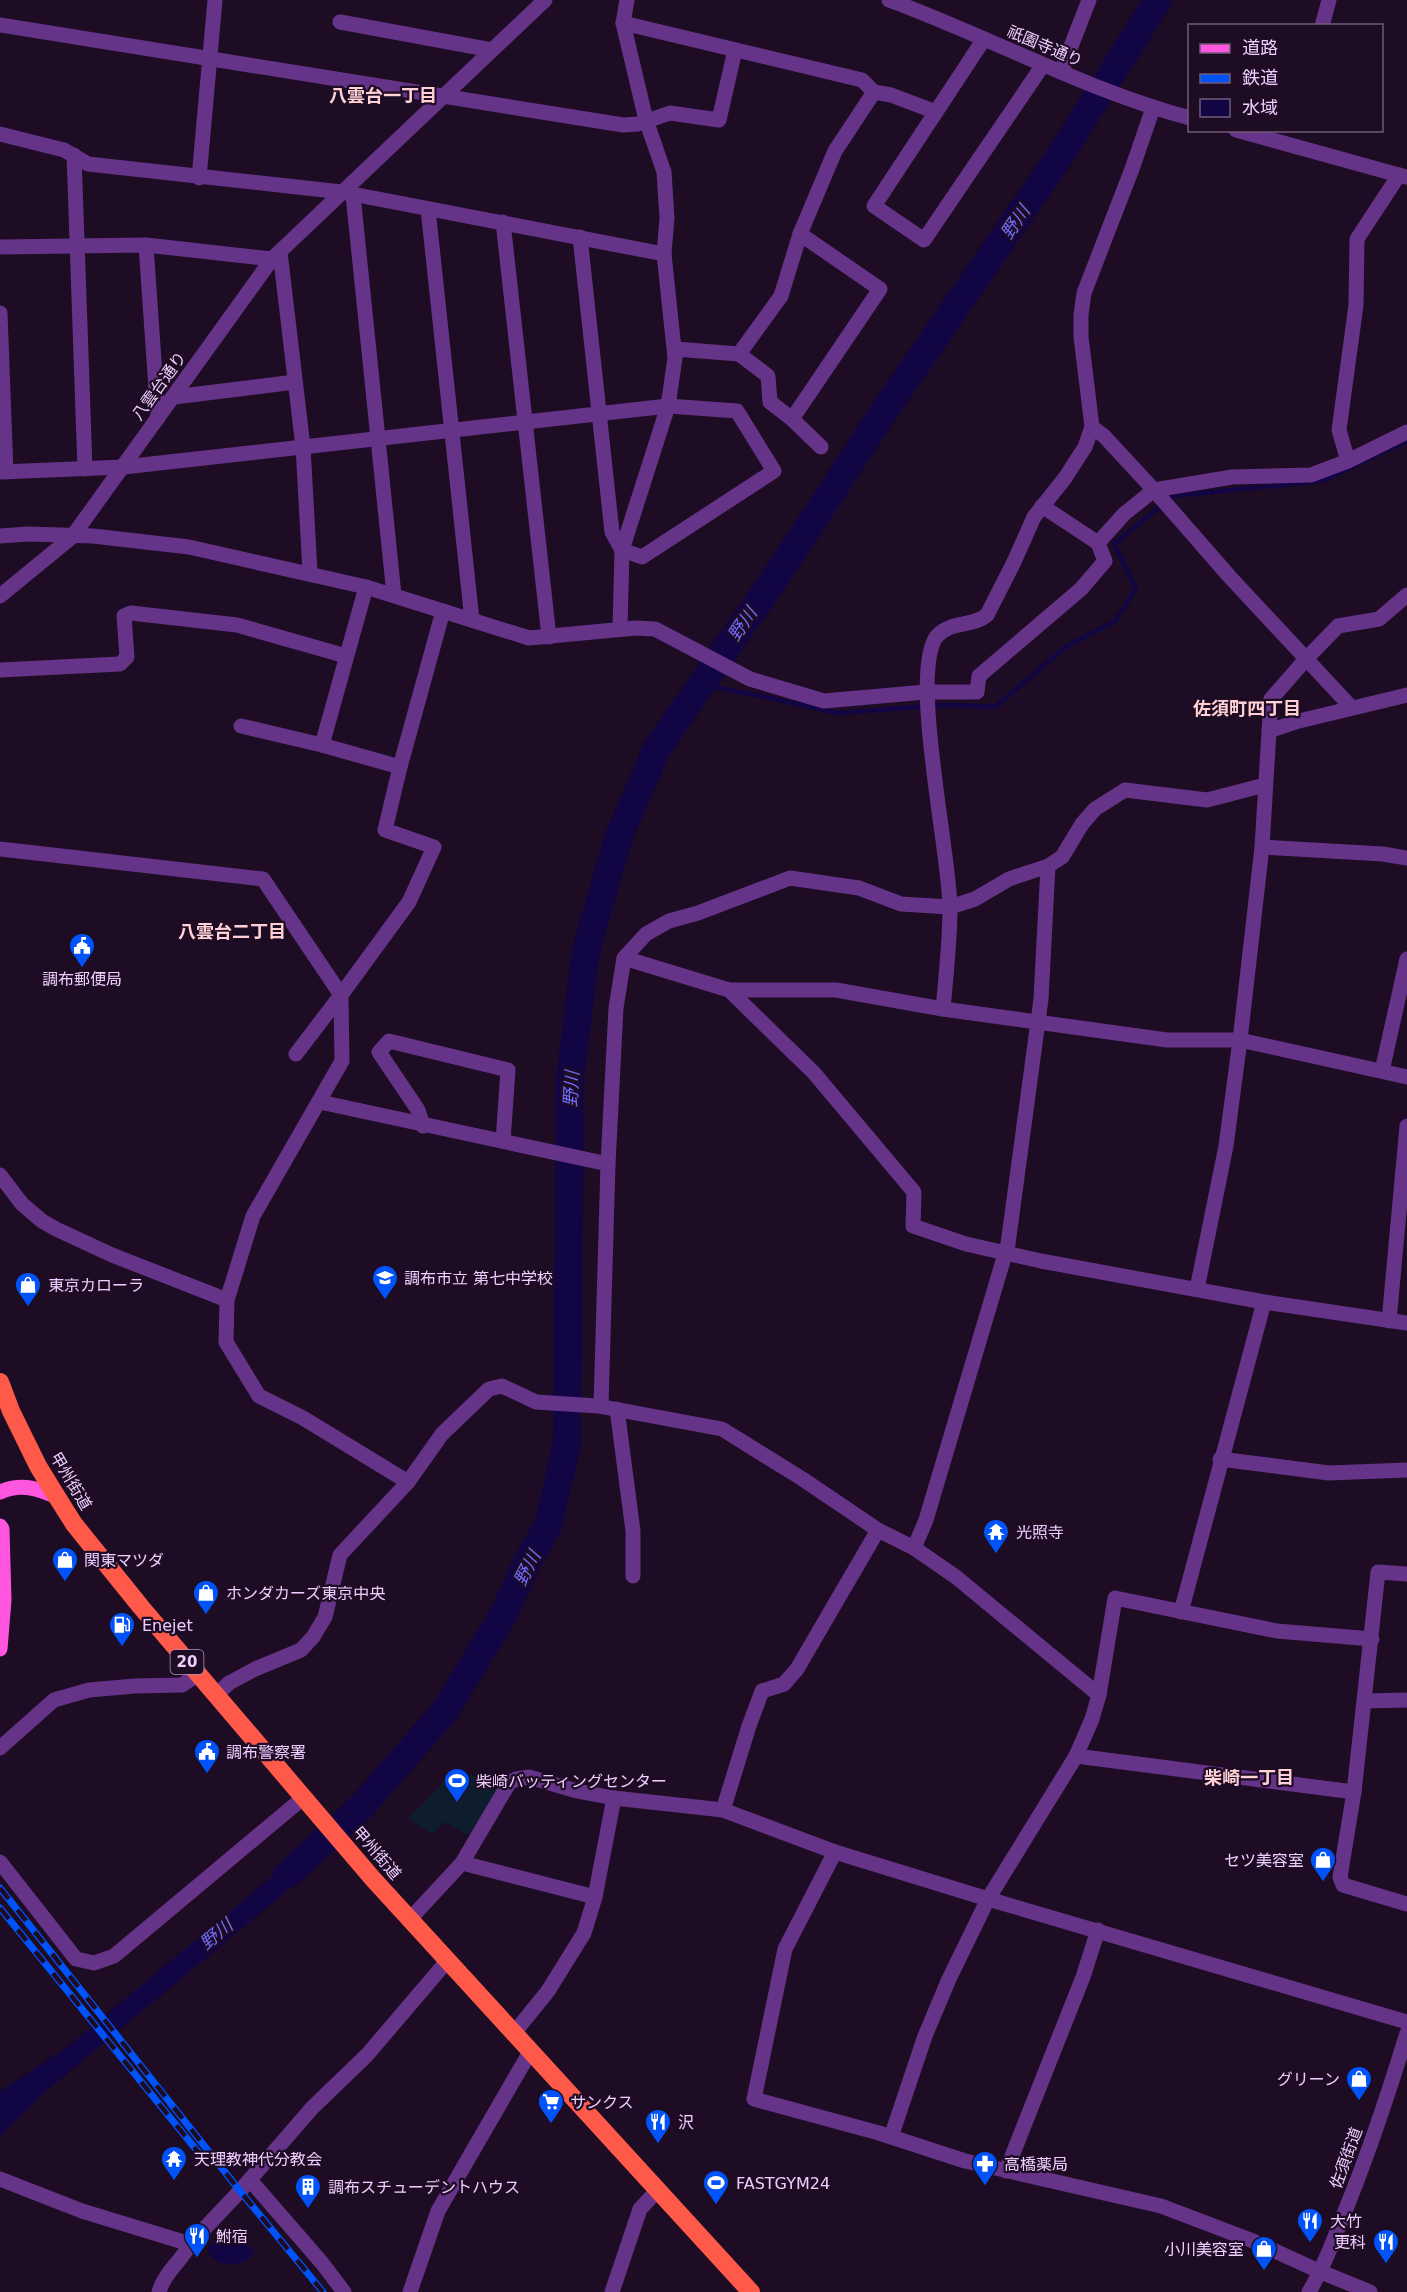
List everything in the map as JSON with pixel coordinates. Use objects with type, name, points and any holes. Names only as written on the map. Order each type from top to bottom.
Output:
[{"type":"highway","name":"甲州街道","points":[[0,1384],[38,1466],[74,1524],[197,1675],[352,1855],[751,2292]]},
{"type":"main road","points":[[0,1492],[23,1486],[37,1488],[57,1497]]},
{"type":"main road","points":[[0,1526],[2,1529],[4,1600],[0,1649]]},
{"type":"street","points":[[199,177],[215,0]]},
{"type":"street","name":"八雲台通り","points":[[0,597],[72,537],[276,256],[348,194],[444,96],[545,0]]},
{"type":"street","points":[[620,629],[621,550],[669,406],[675,349],[664,254],[667,218],[664,172],[646,120],[623,23],[627,0]]},
{"type":"street","name":"祇園寺通り","points":[[889,0],[909,3],[984,39],[1079,80],[1153,108],[1188,117]]},
{"type":"street","points":[[1061,72],[1089,0]]},
{"type":"street","points":[[1323,24],[1329,0]]},
{"type":"street","points":[[340,22],[492,50]]},
{"type":"street","points":[[623,23],[862,80],[874,92],[891,95],[936,112]]},
{"type":"street","points":[[0,25],[623,125],[633,125],[670,113],[718,120],[735,50]]},
{"type":"street","points":[[984,39],[874,206],[924,240],[1043,65]]},
{"type":"street","points":[[739,354],[781,296],[800,234],[835,151],[874,92]]},
{"type":"street","points":[[943,1009],[950,907],[926,692],[931,652],[938,636],[954,626],[980,621],[987,615],[1034,517],[1065,478],[1085,447],[1092,427],[1081,337],[1080,315],[1084,293],[1153,108]]},
{"type":"street","points":[[1250,132],[1292,138],[1403,176],[1357,239],[1356,305],[1339,430],[1348,461]]},
{"type":"street","points":[[0,134],[64,150],[88,164],[348,194],[664,254]]},
{"type":"street","points":[[74,155],[85,469]]},
{"type":"street","points":[[348,194],[378,439],[393,595]]},
{"type":"street","points":[[428,209],[472,620]]},
{"type":"street","points":[[503,222],[549,637]]},
{"type":"street","points":[[792,419],[880,289],[800,234]]},
{"type":"street","points":[[0,313],[3,472],[124,467],[378,439],[452,430],[600,414],[669,406],[737,411],[774,471],[642,557],[621,550],[612,532],[600,414],[580,237]]},
{"type":"street","points":[[146,245],[158,418]]},
{"type":"street","points":[[0,247],[146,245],[276,256],[303,447],[310,572]]},
{"type":"street","points":[[675,349],[739,354],[768,376],[770,402],[792,419],[821,447]]},
{"type":"street","points":[[174,397],[295,382]]},
{"type":"street","points":[[1092,427],[1104,436],[1154,490],[1352,708]]},
{"type":"street","points":[[1098,543],[1124,514],[1154,490],[1232,477],[1311,476],[1407,432]]},
{"type":"street","points":[[0,536],[28,534],[93,536],[189,547],[366,586],[529,638],[620,629],[655,629],[745,676],[824,701],[926,692],[977,692],[979,676],[1081,589],[1105,561],[1098,543],[1042,506]]},
{"type":"street","points":[[322,745],[366,586]]},
{"type":"street","points":[[1197,1289],[1226,1146],[1240,1040],[1262,847],[1271,699],[1338,626],[1379,619],[1407,595]]},
{"type":"street","points":[[296,1054],[409,902],[434,847],[385,830],[442,611]]},
{"type":"street","points":[[0,670],[120,664],[127,657],[124,616],[132,613],[237,625],[346,656]]},
{"type":"street","points":[[1269,731],[1407,695]]},
{"type":"street","points":[[241,726],[322,745],[400,767]]},
{"type":"street","points":[[600,1406],[605,1164],[616,1008],[624,958],[646,934],[669,921],[698,914],[790,878],[859,888],[901,904],[950,907],[975,899],[1009,879],[1048,866],[1062,857],[1082,824],[1095,809],[1125,790],[1207,800],[1264,785]]},
{"type":"street","points":[[1262,847],[1383,854],[1407,858]]},
{"type":"street","points":[[0,849],[263,879],[341,995],[342,1061],[253,1216],[227,1300],[226,1342],[259,1396],[303,1418],[408,1482]]},
{"type":"street","points":[[914,1548],[926,1520],[1008,1244],[1043,977],[1048,866]]},
{"type":"street","points":[[624,958],[729,990],[836,990],[943,1009],[1167,1040],[1240,1040],[1407,1077]]},
{"type":"street","points":[[1382,1071],[1407,959]]},
{"type":"street","points":[[729,990],[814,1073],[914,1192],[913,1226],[966,1244],[1005,1253],[1264,1302],[1407,1323]]},
{"type":"street","points":[[423,1126],[418,1110],[379,1052],[388,1041],[508,1070],[503,1141]]},
{"type":"street","points":[[320,1102],[605,1164]]},
{"type":"street","points":[[1389,1320],[1407,1126]]},
{"type":"street","points":[[0,1175],[22,1204],[56,1230],[112,1255],[227,1300]]},
{"type":"street","points":[[1181,1612],[1264,1302]]},
{"type":"street","points":[[215,1696],[229,1683],[255,1669],[301,1650],[313,1637],[325,1617],[340,1555],[408,1482],[442,1434],[489,1389],[502,1386],[536,1402],[600,1406],[722,1429],[801,1478],[878,1530],[914,1548],[956,1577],[1099,1695]]},
{"type":"street","points":[[617,1409],[633,1531],[633,1576]]},
{"type":"street","points":[[1220,1460],[1329,1473],[1407,1470]]},
{"type":"street","points":[[723,1810],[762,1691],[784,1684],[796,1669],[878,1530]]},
{"type":"street","points":[[1407,1574],[1378,1572],[1354,1792],[1340,1877],[1343,1885],[1407,1904]]},
{"type":"street","points":[[891,2137],[925,2036],[949,1979],[988,1899],[1076,1756],[1092,1719],[1099,1695],[1115,1598],[1277,1631],[1372,1639]]},
{"type":"street","points":[[0,1748],[54,1700],[89,1690],[182,1685],[197,1675]]},
{"type":"street","points":[[1365,1701],[1407,1700]]},
{"type":"street","points":[[1076,1756],[1354,1792]]},
{"type":"street","points":[[410,1919],[462,1863],[509,1784],[516,1779],[529,1777],[577,1791],[614,1798],[723,1810],[835,1852],[1407,2022]]},
{"type":"street","points":[[0,1862],[76,1959],[94,1963],[114,1956],[303,1798]]},
{"type":"street","points":[[514,2033],[548,1991],[584,1933],[595,1897],[614,1798]]},
{"type":"street","points":[[835,1852],[786,1949],[754,2099],[891,2137],[964,2161],[1161,2206],[1253,2241],[1371,2292]]},
{"type":"street","points":[[462,1863],[595,1897]]},
{"type":"street","points":[[1005,2171],[1083,1977],[1098,1930]]},
{"type":"street","points":[[159,2292],[162,2280],[183,2258],[190,2244],[250,2180],[312,2108],[367,2055],[448,1960]]},
{"type":"street","name":"佐須街道","points":[[1309,2292],[1321,2272],[1355,2188],[1407,2033]]},
{"type":"street","points":[[410,2292],[438,2211],[530,2052]]},
{"type":"street","points":[[0,2179],[82,2211],[190,2244]]},
{"type":"street","points":[[250,2180],[344,2292]]},
{"type":"street","points":[[612,2292],[640,2209],[658,2190]]},
{"type":"shaded area","name":"柴崎バッティングセンター","points":[[455,1767],[501,1787],[474,1838],[444,1822],[432,1834],[408,1819]]},
{"type":"water","points":[[311,1844],[322,1857],[293,1886],[45,2092],[0,2136],[0,2091],[66,2048]]},
{"type":"water","points":[[226,2228],[234,2230],[254,2251],[243,2262],[224,2263],[213,2258],[209,2253],[208,2248]]},
{"type":"waterway","name":"野川","points":[[287,1875],[361,1807],[445,1711],[502,1617],[529,1558],[548,1526],[567,1445],[570,1080],[586,950],[619,836],[656,750],[1061,154],[1158,0]]},
{"type":"waterway","points":[[701,685],[837,713],[945,705],[995,707],[1067,646],[1115,621],[1136,589],[1114,544],[1173,496],[1323,481],[1407,441]]},
{"type":"railway","points":[[0,1888],[323,2292]]},
{"type":"railway","points":[[0,1908],[203,2158]]},
{"type":"place","name":"調布郵便局","points":[[82,969]]},
{"type":"place","name":"調布市立 第七中学校","points":[[385,1301]]},
{"type":"place","name":"東京カローラ","points":[[28,1308]]},
{"type":"place","name":"光照寺","points":[[996,1555]]},
{"type":"place","name":"関東マツダ","points":[[65,1583]]},
{"type":"place","name":"ホンダカーズ東京中央","points":[[206,1616]]},
{"type":"place","name":"Enejet","points":[[122,1648]]},
{"type":"place","name":"調布警察署","points":[[207,1775]]},
{"type":"place","name":"柴崎バッティングセンター","points":[[457,1804]]},
{"type":"place","name":"セツ美容室","points":[[1323,1883]]},
{"type":"place","name":"グリーン","points":[[1359,2102]]},
{"type":"place","name":"サンクス","points":[[551,2125]]},
{"type":"place","name":"沢","points":[[658,2145]]},
{"type":"place","name":"天理教神代分教会","points":[[174,2182]]},
{"type":"place","name":"高橋薬局","points":[[985,2187]]},
{"type":"place","name":"FASTGYM24","points":[[716,2206]]},
{"type":"place","name":"調布スチューデントハウス","points":[[308,2210]]},
{"type":"place","name":"大竹","points":[[1310,2244]]},
{"type":"place","name":"鮒宿","points":[[197,2259]]},
{"type":"place","name":"更科","points":[[1386,2265]]},
{"type":"place","name":"小川美容室","points":[[1264,2272]]},
{"type":"district","name":"八雲台一丁目","points":[[383,95]]},
{"type":"district","name":"佐須町四丁目","points":[[1247,708]]},
{"type":"district","name":"八雲台二丁目","points":[[232,931]]},
{"type":"district","name":"柴崎一丁目","points":[[1249,1777]]}]
